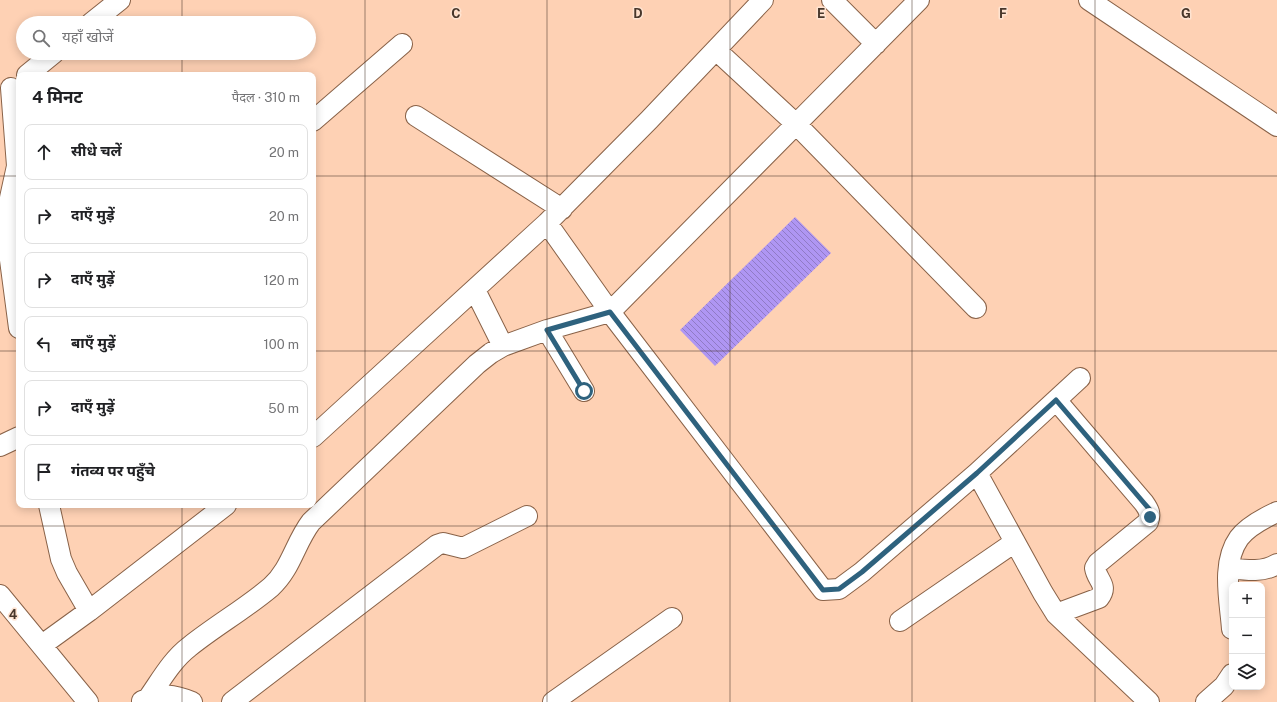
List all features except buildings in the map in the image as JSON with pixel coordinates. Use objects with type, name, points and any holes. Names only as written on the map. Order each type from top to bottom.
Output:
[{"type":"street","points":[[100,16],[120,0]]},
{"type":"street","points":[[316,435],[562,209],[763,0]]},
{"type":"street","points":[[832,0],[876,44]]},
{"type":"street","points":[[144,700],[170,667],[189,647],[271,587],[284,573],[303,533],[311,522],[477,364],[503,346],[547,330],[610,312],[919,0]]},
{"type":"street","points":[[1089,0],[1277,126]]},
{"type":"street","points":[[316,118],[402,44]]},
{"type":"street","points":[[716,50],[796,124],[976,308]]},
{"type":"street","points":[[31,72],[45,60]]},
{"type":"street","points":[[10,88],[16,147]]},
{"type":"street","points":[[416,116],[562,209]]},
{"type":"street","points":[[16,175],[10,198],[7,237],[16,305]]},
{"type":"street","points":[[547,223],[610,312],[823,590],[839,589],[862,572],[977,473],[1080,378]]},
{"type":"street","points":[[475,290],[503,346]]},
{"type":"street","points":[[547,330],[584,391]]},
{"type":"street","points":[[1056,400],[1150,510],[1148,522],[1098,562],[1095,568],[1096,573],[1104,588],[1100,598],[1056,614]]},
{"type":"street","points":[[0,446],[16,438]]},
{"type":"street","points":[[977,473],[1056,614],[1149,702]]},
{"type":"street","points":[[50,508],[61,559],[67,573],[89,611]]},
{"type":"street","points":[[42,645],[89,611],[222,508]]},
{"type":"street","points":[[1231,618],[1229,568],[1232,551],[1239,538],[1250,527],[1277,512]]},
{"type":"street","points":[[232,702],[437,545],[443,543],[463,548],[527,516]]},
{"type":"street","points":[[900,621],[1015,542]]},
{"type":"street","points":[[1229,568],[1258,570],[1270,568],[1277,564]]},
{"type":"street","points":[[0,595],[88,702]]},
{"type":"street","points":[[553,702],[672,618]]},
{"type":"street","points":[[1206,702],[1224,686],[1229,678]]},
{"type":"street","points":[[144,700],[167,694],[192,702]]},
{"type":"route","points":[[584,391],[547,330],[610,312],[823,590],[839,589],[862,572],[977,473],[1056,400],[1150,510],[1150,517]]}]
